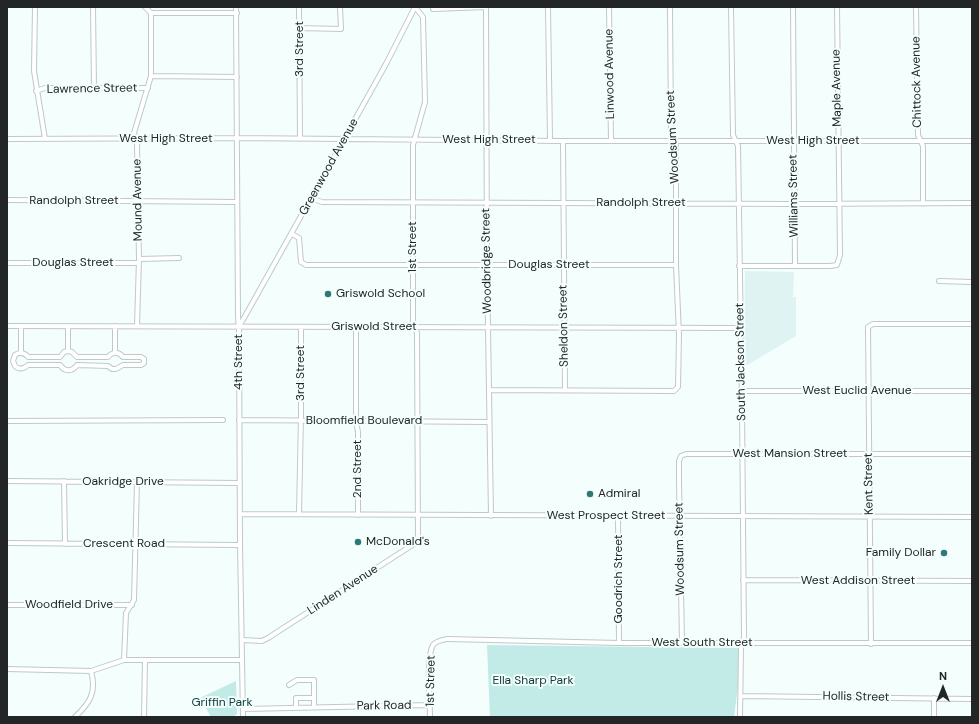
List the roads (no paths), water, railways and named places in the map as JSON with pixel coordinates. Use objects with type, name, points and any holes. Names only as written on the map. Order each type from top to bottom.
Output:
[{"type":"street","points":[[35,7],[34,71],[36,91],[45,139]]},
{"type":"street","points":[[93,7],[94,88]]},
{"type":"street","points":[[146,7],[151,13],[237,13]]},
{"type":"street","name":"4th Street","points":[[236,7],[240,545],[243,717]]},
{"type":"street","name":"3rd Street","points":[[299,7],[300,139]]},
{"type":"street","points":[[300,28],[340,29],[340,7]]},
{"type":"street","name":"Greenwood Avenue","points":[[239,326],[292,234],[386,64],[415,7]]},
{"type":"street","name":"1st Street","points":[[415,7],[423,17],[425,102],[414,140],[413,322],[417,333],[418,515]]},
{"type":"street","points":[[433,9],[486,7]]},
{"type":"street","name":"Woodbridge Street","points":[[486,7],[487,265],[491,516]]},
{"type":"street","points":[[548,7],[550,140]]},
{"type":"street","name":"Linwood Avenue","points":[[609,7],[611,141]]},
{"type":"street","name":"Woodsum Street","points":[[565,390],[674,391],[678,387],[679,343],[677,328],[676,265],[676,146],[671,135],[670,7]]},
{"type":"street","name":"South Jackson Street","points":[[731,7],[733,135],[738,146],[742,391],[744,637],[742,643],[740,717]]},
{"type":"street","name":"Williams Street","points":[[793,7],[795,266]]},
{"type":"street","name":"Maple Avenue","points":[[795,266],[830,266],[837,264],[840,255],[837,7]]},
{"type":"street","name":"Chittock Avenue","points":[[916,7],[918,135],[923,146],[923,204]]},
{"type":"street","name":"Mound Avenue","points":[[137,326],[137,143],[134,133],[151,76],[151,13]]},
{"type":"street","name":"Lawrence Street","points":[[151,76],[237,77]]},
{"type":"street","name":"Lawrence Street","points":[[36,91],[44,88],[148,88]]},
{"type":"street","name":"West High Street","points":[[7,139],[237,138],[563,141],[972,141]]},
{"type":"street","name":"Sheldon Street","points":[[563,141],[565,390]]},
{"type":"street","name":"Randolph Street","points":[[312,196],[316,200],[322,202],[794,204],[972,203]]},
{"type":"street","name":"Randolph Street","points":[[7,200],[237,202]]},
{"type":"street","name":"Douglas Street","points":[[292,234],[300,238],[301,262],[303,264],[676,265]]},
{"type":"street","name":"Douglas Street","points":[[7,263],[138,261],[179,258]]},
{"type":"street","points":[[739,266],[795,266]]},
{"type":"street","points":[[939,282],[972,282]]},
{"type":"street","name":"Kent Street","points":[[871,644],[868,329],[869,326],[873,324],[972,324]]},
{"type":"street","name":"Griswold Street","points":[[7,326],[740,328]]},
{"type":"street","points":[[21,326],[21,353]]},
{"type":"street","points":[[68,326],[68,351]]},
{"type":"street","points":[[115,326],[115,352]]},
{"type":"street","name":"3rd Street","points":[[299,514],[301,327]]},
{"type":"street","name":"2nd Street","points":[[356,327],[358,515]]},
{"type":"street","points":[[13,362],[15,355],[21,353],[28,357],[60,356],[64,352],[68,351],[72,352],[77,357],[108,357]]},
{"type":"street","points":[[77,365],[108,366],[112,369],[116,369],[123,365],[141,365],[144,363],[141,357],[123,356],[115,352]]},
{"type":"street","points":[[108,366],[108,357],[115,352]]},
{"type":"street","points":[[60,356],[60,365]]},
{"type":"street","points":[[123,356],[123,365]]},
{"type":"street","points":[[28,357],[28,365]]},
{"type":"street","points":[[13,362],[15,366],[21,369],[28,365],[60,365],[62,368],[72,370],[77,365],[77,357]]},
{"type":"street","points":[[7,362],[13,362]]},
{"type":"street","points":[[489,390],[565,390]]},
{"type":"street","name":"West Euclid Avenue","points":[[742,391],[972,391]]},
{"type":"street","points":[[7,421],[223,420]]},
{"type":"street","name":"Bloomfield Boulevard","points":[[239,420],[489,422]]},
{"type":"street","name":"West Mansion Street","points":[[681,456],[686,454],[742,453],[972,454]]},
{"type":"street","name":"Woodsum Street","points":[[681,456],[679,461],[679,473],[682,643]]},
{"type":"street","name":"Oakridge Drive","points":[[7,481],[240,483]]},
{"type":"street","points":[[64,481],[65,544]]},
{"type":"street","points":[[124,660],[126,613],[134,600],[137,482]]},
{"type":"street","name":"West Prospect Street","points":[[240,514],[972,517]]},
{"type":"street","name":"Linden Avenue","points":[[242,640],[262,641],[417,542],[418,515]]},
{"type":"street","name":"Goodrich Street","points":[[618,516],[619,643]]},
{"type":"street","name":"Crescent Road","points":[[7,543],[240,545]]},
{"type":"street","name":"West Addison Street","points":[[743,580],[972,581]]},
{"type":"street","name":"Woodfield Drive","points":[[7,605],[132,605]]},
{"type":"street","name":"West South Street","points":[[434,645],[436,642],[447,638],[619,643],[972,643]]},
{"type":"street","name":"1st Street","points":[[430,717],[430,654],[434,645]]},
{"type":"street","points":[[7,669],[91,671],[124,660],[242,660]]},
{"type":"street","points":[[144,717],[145,660]]},
{"type":"street","points":[[75,717],[89,702],[94,693],[91,671]]},
{"type":"street","points":[[289,685],[296,680],[314,680],[314,707]]},
{"type":"street","name":"Hollis Street","points":[[740,696],[972,699]]},
{"type":"street","points":[[296,708],[296,698],[314,698]]},
{"type":"street","points":[[934,698],[934,717]]},
{"type":"street","name":"Park Road","points":[[243,709],[430,705]]},
{"type":"place","name":"Griswold School","points":[[328,294]]},
{"type":"place","name":"Admiral","points":[[590,494]]},
{"type":"place","name":"McDonald's","points":[[358,542]]},
{"type":"place","name":"Family Dollar","points":[[944,553]]},
{"type":"park label","name":"Ella Sharp Park","points":[[533,681]]},
{"type":"park label","name":"Griffin Park","points":[[222,703]]}]
